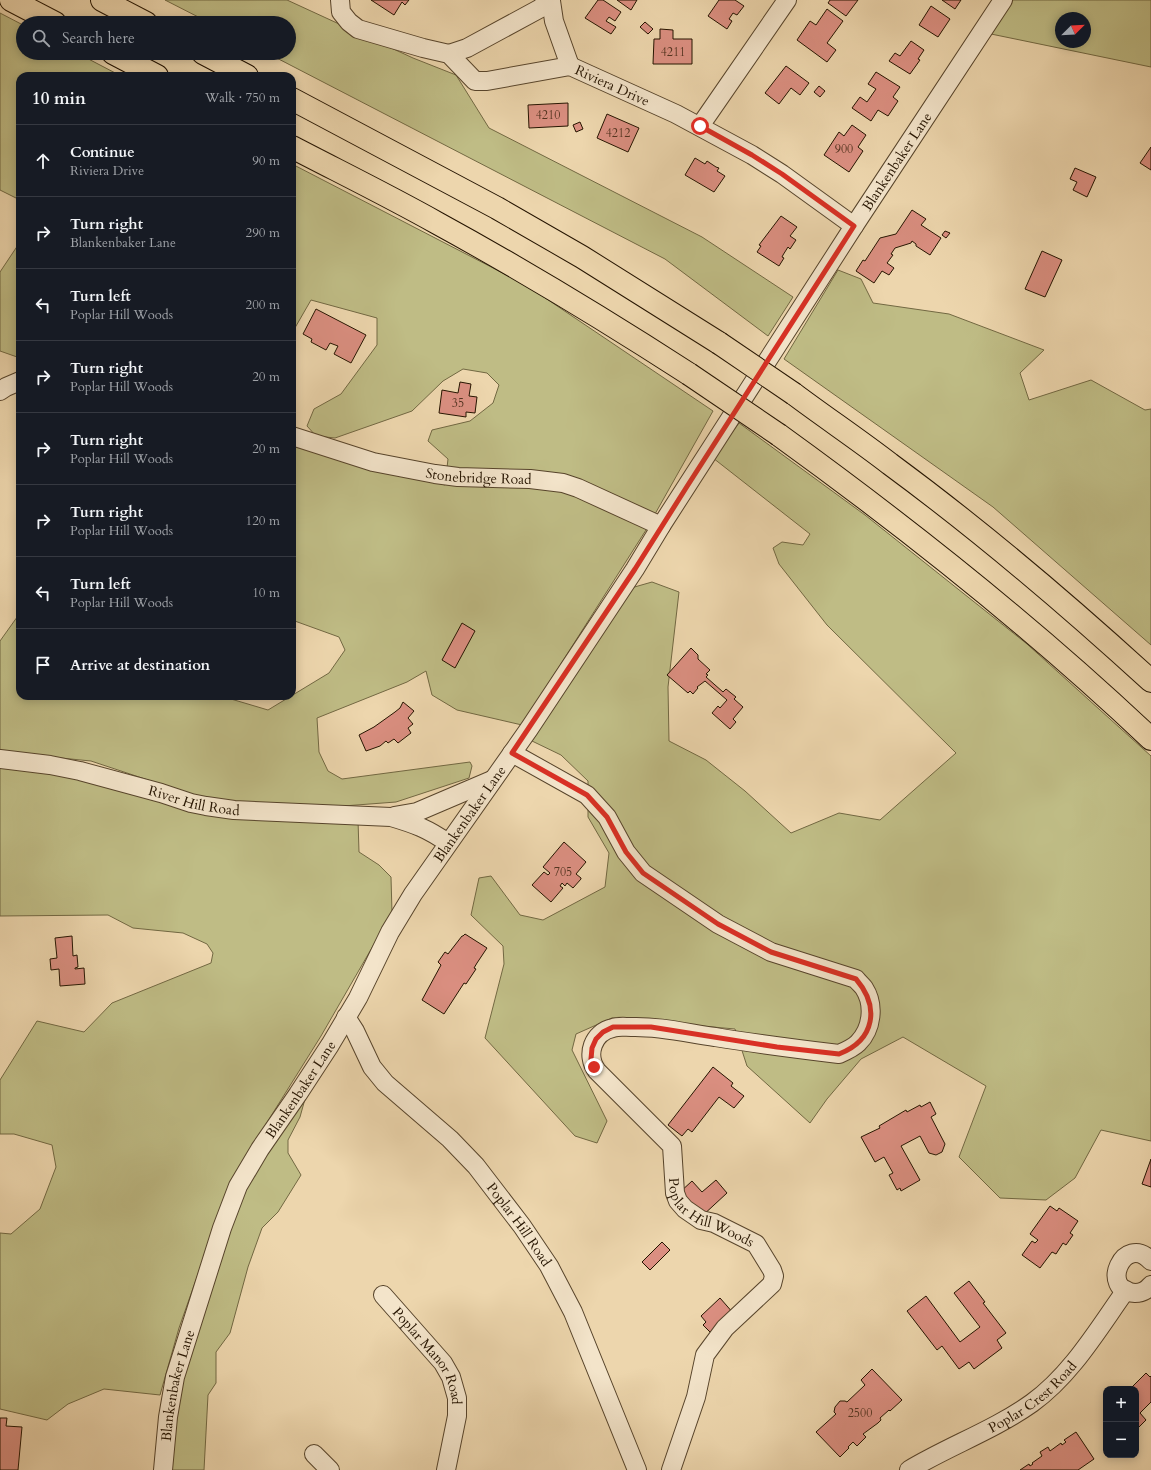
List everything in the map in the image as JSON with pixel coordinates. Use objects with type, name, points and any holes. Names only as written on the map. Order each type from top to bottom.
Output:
[{"type":"highway","points":[[11,0],[42,16]]},
{"type":"highway","points":[[102,0],[133,16]]},
{"type":"highway","points":[[126,60],[149,72]]},
{"type":"highway","points":[[216,60],[239,72]]},
{"type":"highway","points":[[296,101],[497,208],[589,261],[719,343],[794,394],[891,464],[987,539],[1118,650],[1151,681]]},
{"type":"highway","points":[[296,149],[436,222],[534,278],[615,326],[779,435],[858,493],[995,600],[1108,698],[1151,738]]},
{"type":"street","points":[[340,3],[341,12],[349,22],[358,29],[449,54],[467,48],[539,10],[551,0]]},
{"type":"street","points":[[551,0],[554,21],[570,66]]},
{"type":"street","points":[[700,126],[787,0]]},
{"type":"street","name":"Blankenbaker Lane","points":[[163,1470],[173,1384],[198,1301],[232,1199],[260,1149],[298,1094],[346,1017],[390,932],[413,894],[448,842],[512,753],[635,569],[661,526],[854,226],[1003,0]]},
{"type":"street","name":"Riviera Drive","points":[[449,54],[475,81],[487,81],[570,66],[700,126],[752,155],[782,174],[854,226]]},
{"type":"street","points":[[0,391],[16,383]]},
{"type":"street","name":"Stonebridge Road","points":[[296,437],[373,462],[400,468],[458,477],[530,479],[563,484],[578,488],[661,526]]},
{"type":"street","name":"Poplar Hill Woods","points":[[512,753],[587,795],[607,817],[626,852],[643,873],[718,924],[771,952],[856,979],[864,989],[869,1000],[870,1017],[865,1034],[858,1043],[848,1051],[839,1054],[777,1047],[651,1027],[613,1027],[603,1032],[596,1039],[592,1048],[591,1059],[597,1071],[672,1146],[675,1193],[678,1201],[685,1209],[701,1220],[714,1223],[756,1244],[774,1276],[772,1284],[725,1328],[705,1355],[696,1397],[671,1470]]},
{"type":"street","name":"River Hill Road","points":[[0,759],[43,764],[80,771],[161,793],[190,803],[206,806],[234,810],[392,817],[416,824],[431,831],[448,842]]},
{"type":"street","name":"River Hill Road","points":[[392,817],[417,812],[493,779]]},
{"type":"street","name":"Poplar Hill Road","points":[[346,1017],[356,1031],[372,1067],[385,1083],[450,1139],[476,1166],[522,1226],[549,1266],[573,1312],[637,1470]]},
{"type":"street","points":[[1151,1262],[1144,1256],[1132,1254],[1120,1261],[1116,1274],[1121,1286],[1132,1293],[1144,1291],[1151,1285]]},
{"type":"street","name":"Poplar Crest Road","points":[[909,1470],[927,1459],[996,1425],[1032,1403],[1052,1386],[1066,1371],[1126,1290]]},
{"type":"street","name":"Poplar Manor Road","points":[[383,1295],[440,1359],[451,1377],[457,1398],[457,1416],[446,1470]]},
{"type":"street","points":[[314,1454],[330,1470]]},
{"type":"shaded area","points":[[165,0],[287,0],[413,58],[456,75],[489,128],[702,237],[793,297],[768,336],[665,259],[281,60],[296,60],[296,16],[196,16]]},
{"type":"shaded area","points":[[1013,0],[1151,0],[1151,67],[1059,48],[1091,48],[1091,12],[1055,12],[1055,47],[991,34]]},
{"type":"shaded area","points":[[0,13],[16,21],[16,60],[90,60],[113,72],[16,72],[16,198],[0,190]]},
{"type":"shaded area","points":[[296,166],[526,285],[713,411],[646,530],[522,725],[457,710],[432,695],[426,671],[407,682],[317,718],[319,752],[328,771],[342,779],[470,762],[472,766],[469,778],[396,802],[317,808],[205,799],[91,761],[0,752],[0,641],[16,619],[16,700],[234,700],[268,710],[284,700],[296,700],[296,693],[329,673],[345,650],[339,637],[296,621],[296,443],[333,456],[445,485],[448,459],[428,441],[432,430],[470,421],[493,403],[499,385],[487,373],[463,369],[443,381],[412,411],[335,438],[316,436],[307,426],[314,409],[341,394],[377,345],[377,318],[311,300],[296,326]]},
{"type":"shaded area","points":[[16,248],[16,357],[0,351],[0,272]]},
{"type":"shaded area","points":[[838,270],[861,279],[873,303],[949,314],[1044,350],[1020,373],[1029,400],[1091,380],[1145,410],[1151,409],[1151,645],[993,507],[784,359]]},
{"type":"shaded area","points":[[739,423],[865,515],[1027,644],[1151,756],[1151,1141],[1101,1130],[1075,1178],[1046,1200],[1000,1198],[959,1157],[986,1086],[903,1037],[861,1059],[827,1099],[810,1123],[747,1066],[735,1029],[612,1018],[576,1034],[572,1050],[607,1121],[597,1143],[575,1136],[485,1038],[504,964],[503,946],[471,915],[479,878],[491,876],[520,915],[543,920],[605,887],[609,853],[588,817],[588,781],[561,755],[532,741],[631,588],[652,582],[679,592],[668,687],[669,741],[706,760],[745,791],[791,833],[839,813],[880,820],[956,753],[827,625],[779,564],[773,548],[782,542],[803,545],[810,534],[713,458]]},
{"type":"shaded area","points":[[0,764],[59,771],[153,798],[358,820],[359,852],[379,865],[391,877],[392,913],[321,1036],[261,1132],[221,1209],[179,1328],[160,1395],[104,1389],[68,1404],[47,1420],[0,1409],[0,1233],[11,1234],[40,1209],[56,1167],[52,1145],[14,1134],[0,1134],[0,1080],[37,1021],[84,1032],[112,1003],[211,963],[213,953],[207,944],[183,933],[133,928],[108,915],[0,916]]},
{"type":"shaded area","points":[[305,1099],[300,1117],[288,1140],[288,1153],[301,1175],[278,1212],[262,1228],[248,1267],[230,1333],[216,1352],[216,1383],[208,1395],[204,1470],[171,1470],[176,1401],[235,1207],[252,1175]]},
{"type":"building","points":[[371,0],[409,0],[405,5],[402,2],[394,15]]},
{"type":"building","points":[[598,0],[603,0],[621,12],[615,21],[609,17],[606,21],[616,27],[611,34],[585,18]]},
{"type":"building","points":[[617,0],[637,0],[631,10]]},
{"type":"building","points":[[719,0],[735,0],[744,6],[737,15],[733,13],[729,19],[732,21],[727,29],[708,16]]},
{"type":"building","points":[[830,0],[858,0],[846,16],[828,3]]},
{"type":"building","points":[[942,0],[961,0],[955,9]]},
{"type":"building","points":[[931,6],[950,19],[938,37],[919,25]]},
{"type":"building","points":[[827,9],[843,21],[827,43],[836,50],[827,62],[797,40],[810,21],[816,25]]},
{"type":"building","points":[[645,22],[653,29],[648,34],[640,27]]},
{"type":"building","points":[[660,29],[673,30],[673,39],[692,39],[692,64],[653,64],[654,39],[660,39]]},
{"type":"building","points":[[911,41],[924,50],[918,59],[920,60],[910,74],[889,61],[895,53],[900,56]]},
{"type":"building","points":[[786,66],[809,83],[800,95],[791,88],[779,104],[765,93]]},
{"type":"building","points":[[876,72],[900,87],[893,97],[898,101],[888,116],[878,110],[871,121],[852,108],[860,97],[867,102],[876,89],[868,84]]},
{"type":"building","points":[[819,86],[825,91],[820,97],[814,92]]},
{"type":"building","points":[[568,103],[568,126],[529,128],[528,105]]},
{"type":"building","points":[[607,114],[639,128],[628,152],[597,138]]},
{"type":"building","points":[[580,122],[583,129],[576,132],[573,125]]},
{"type":"building","points":[[852,125],[866,135],[858,147],[863,151],[849,172],[824,155],[839,132],[844,136]]},
{"type":"building","points":[[1151,147],[1151,170],[1140,163]]},
{"type":"building","points":[[695,158],[705,164],[707,161],[719,168],[717,171],[725,176],[714,192],[685,175]]},
{"type":"building","points":[[1075,168],[1096,177],[1087,197],[1073,190],[1077,182],[1070,179]]},
{"type":"building","points":[[912,210],[926,219],[921,225],[941,238],[930,255],[916,246],[916,244],[912,241],[911,243],[895,248],[891,254],[893,255],[887,263],[894,268],[889,275],[882,271],[874,283],[856,271],[863,260],[865,261],[880,238],[896,234]]},
{"type":"building","points":[[781,216],[797,227],[790,236],[796,240],[790,249],[788,247],[779,266],[757,252],[761,246],[759,245]]},
{"type":"building","points":[[945,231],[950,233],[946,238],[942,235]]},
{"type":"building","points":[[1042,251],[1062,260],[1045,297],[1025,289]]},
{"type":"building","points":[[316,309],[366,335],[351,363],[334,354],[338,346],[330,343],[326,350],[311,342],[312,339],[303,334]]},
{"type":"building","points":[[460,382],[471,384],[469,396],[477,397],[475,413],[466,412],[466,417],[439,413],[442,390],[458,393]]},
{"type":"building","points":[[462,623],[475,631],[455,668],[442,660]]},
{"type":"building","points":[[691,648],[698,655],[698,659],[710,670],[706,674],[708,675],[706,677],[723,692],[726,689],[736,697],[734,699],[743,707],[733,719],[736,722],[730,729],[712,713],[718,706],[720,708],[727,700],[705,681],[697,687],[698,688],[693,694],[690,691],[688,693],[667,675]]},
{"type":"building","points":[[403,702],[414,711],[408,718],[413,724],[408,728],[411,733],[398,743],[394,739],[388,743],[386,741],[380,746],[366,751],[359,735],[374,727],[395,712],[400,708]]},
{"type":"building","points":[[564,842],[586,862],[576,874],[581,879],[573,888],[567,883],[565,886],[562,883],[560,886],[563,888],[551,902],[532,885],[544,872],[548,875],[550,873],[543,867]]},
{"type":"building","points":[[465,934],[487,948],[474,968],[476,969],[466,984],[464,983],[444,1014],[422,1000],[441,965],[438,962],[445,952],[448,954]]},
{"type":"building","points":[[72,936],[73,956],[77,955],[78,967],[75,969],[84,968],[85,984],[60,986],[59,969],[51,970],[50,959],[57,958],[55,938]]},
{"type":"building","points":[[713,1067],[733,1083],[731,1086],[744,1096],[734,1108],[719,1097],[692,1132],[688,1129],[682,1136],[668,1125]]},
{"type":"building","points":[[930,1102],[936,1114],[931,1117],[945,1144],[942,1152],[936,1155],[929,1153],[920,1136],[901,1146],[920,1180],[901,1191],[900,1188],[897,1190],[889,1175],[893,1173],[884,1157],[875,1162],[861,1137],[880,1128],[879,1126],[906,1110],[907,1112],[920,1105],[921,1107]]},
{"type":"building","points":[[1151,1159],[1151,1187],[1142,1184]]},
{"type":"building","points":[[716,1180],[727,1193],[701,1217],[679,1193],[692,1181],[702,1192]]},
{"type":"building","points":[[1050,1206],[1057,1211],[1059,1208],[1078,1221],[1070,1233],[1073,1235],[1066,1245],[1063,1243],[1056,1254],[1052,1252],[1040,1268],[1022,1255],[1032,1241],[1035,1243],[1038,1240],[1030,1234]]},
{"type":"building","points":[[662,1242],[670,1250],[650,1270],[642,1262]]},
{"type":"building","points":[[969,1281],[985,1302],[983,1303],[1006,1333],[997,1340],[1002,1348],[974,1369],[969,1362],[959,1369],[942,1346],[937,1350],[907,1311],[926,1296],[960,1342],[980,1327],[954,1293]]},
{"type":"building","points":[[720,1298],[734,1314],[710,1332],[703,1325],[706,1322],[701,1316]]},
{"type":"building","points":[[872,1369],[902,1400],[880,1418],[881,1420],[878,1423],[863,1434],[866,1437],[857,1446],[853,1442],[840,1457],[816,1432],[836,1414],[834,1412],[835,1407],[840,1401],[847,1402],[865,1385],[861,1380]]},
{"type":"building","points":[[1146,1373],[1150,1377],[1151,1376],[1151,1402],[1140,1413],[1146,1420],[1139,1427],[1139,1386],[1133,1386]]},
{"type":"building","points":[[0,1418],[7,1418],[6,1426],[22,1427],[18,1470],[0,1470]]},
{"type":"building","points":[[1076,1432],[1094,1459],[1078,1470],[1020,1470],[1029,1464],[1030,1466],[1042,1456],[1040,1452],[1048,1447],[1050,1451],[1061,1443],[1062,1445],[1066,1442],[1064,1440]]},
{"type":"route","points":[[594,1067],[591,1059],[592,1048],[596,1039],[603,1032],[613,1027],[651,1027],[777,1047],[839,1054],[848,1051],[858,1043],[865,1034],[870,1023],[871,1011],[869,1000],[864,989],[856,979],[771,952],[718,924],[643,873],[626,852],[607,817],[587,795],[512,753],[635,569],[661,526],[854,226],[782,174],[752,155],[700,126]]}]
